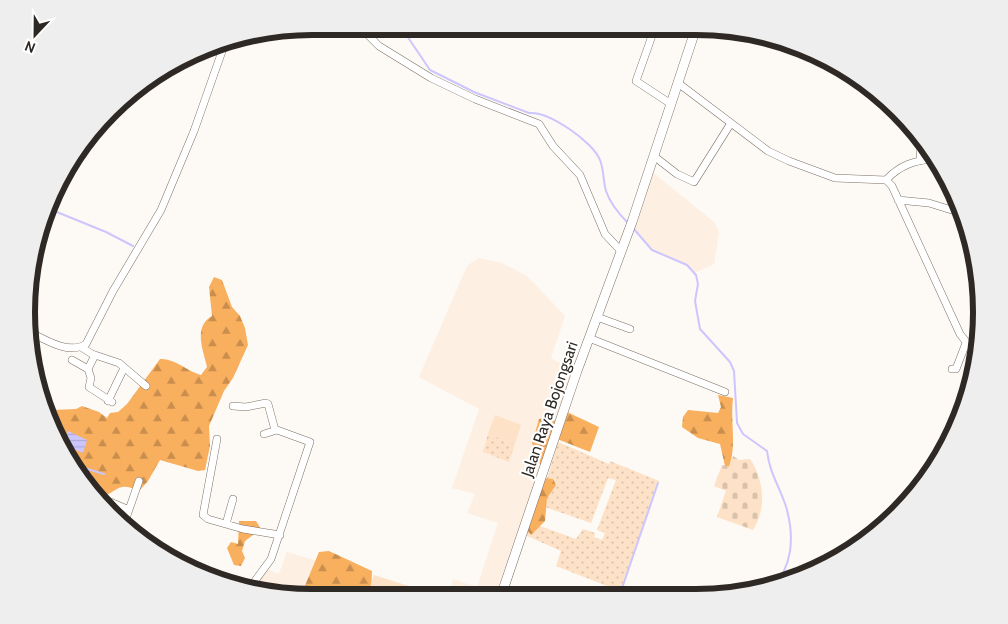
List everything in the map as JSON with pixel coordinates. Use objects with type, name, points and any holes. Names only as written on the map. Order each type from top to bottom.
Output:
[{"type":"main road","name":"Jalan Raya Bojongsari","points":[[503,589],[589,338],[655,157],[694,35]]},
{"type":"street","points":[[369,35],[380,46],[431,78],[474,99],[539,124],[553,146],[580,175],[605,234],[621,251]]},
{"type":"street","points":[[652,35],[636,81],[671,104]]},
{"type":"street","points":[[81,348],[86,344],[113,291],[161,210],[194,131],[222,50]]},
{"type":"street","points":[[678,83],[768,151],[820,174],[835,178],[886,180],[892,186],[966,343],[971,349]]},
{"type":"street","points":[[655,157],[677,174],[694,182],[731,123]]},
{"type":"street","points":[[920,161],[921,150]]},
{"type":"street","points":[[886,180],[893,172],[909,163],[927,160]]},
{"type":"street","points":[[898,200],[908,199],[929,202],[954,210]]},
{"type":"street","points":[[597,317],[630,329]]},
{"type":"street","points":[[36,335],[63,346],[81,348],[95,355],[115,361],[146,386]]},
{"type":"street","points":[[589,338],[725,392]]},
{"type":"street","points":[[952,368],[956,369],[966,343]]},
{"type":"street","points":[[88,369],[95,355]]},
{"type":"street","points":[[72,360],[88,369],[91,378],[89,387],[110,401],[124,368]]},
{"type":"street","points":[[233,406],[268,404],[275,430]]},
{"type":"street","points":[[254,583],[272,559],[310,442],[275,430],[264,434]]},
{"type":"street","points":[[217,439],[203,515],[226,524],[280,535]]},
{"type":"street","points":[[126,518],[139,481]]},
{"type":"street","points":[[226,524],[233,499]]},
{"type":"street","points":[[111,502],[129,510]]},
{"type":"shaded area","points":[[651,171],[714,222],[719,232],[714,264],[694,273],[687,265],[652,250],[632,228]]},
{"type":"shaded area","points":[[478,258],[502,263],[527,276],[565,316],[551,358],[574,371],[500,589],[450,589],[453,579],[477,587],[498,523],[467,513],[475,494],[452,488],[479,409],[419,377],[467,266]]},
{"type":"shaded area","points":[[68,431],[87,440],[83,453],[71,448],[65,437]]},
{"type":"shaded area","points":[[287,552],[317,561],[343,589],[276,587],[255,583],[267,569],[279,574]]},
{"type":"green space","points":[[214,277],[222,280],[232,307],[240,316],[245,328],[248,345],[233,378],[224,391],[209,426],[210,446],[205,470],[198,471],[160,460],[148,481],[139,491],[122,487],[105,496],[92,481],[72,450],[53,410],[76,409],[82,406],[99,412],[107,418],[110,413],[118,412],[127,404],[160,359],[165,359],[201,375],[207,367],[201,332],[206,321],[212,316],[209,287]]},
{"type":"green space","points":[[718,395],[733,398],[733,451],[729,467],[725,466],[720,444],[698,438],[682,427],[683,417],[688,410],[718,413],[721,407]]},
{"type":"green space","points":[[567,412],[599,427],[590,452],[557,439]]},
{"type":"green space","points":[[495,415],[521,425],[515,444],[488,434]]},
{"type":"green space","points":[[545,418],[556,421],[541,467],[532,443],[539,419]]},
{"type":"green space","points":[[488,434],[515,444],[509,462],[483,452]]},
{"type":"green space","points":[[558,442],[609,464],[610,461],[659,481],[621,589],[615,589],[556,566],[561,551],[525,535],[527,530],[540,526],[576,539],[583,529],[595,533],[594,537],[602,540],[605,533],[597,530],[616,480],[608,478],[591,523],[539,505]]},
{"type":"green space","points":[[733,456],[739,460],[750,459],[761,485],[762,504],[753,530],[717,517],[726,491],[714,486],[722,465],[729,467]]},
{"type":"green space","points":[[544,478],[553,479],[556,485],[547,498],[545,521],[531,535],[527,530]]},
{"type":"green space","points":[[239,521],[256,521],[261,529],[245,541],[242,551],[245,558],[241,566],[234,565],[227,548],[231,542],[238,544]]},
{"type":"green space","points":[[329,551],[372,571],[371,589],[304,588],[319,552]]},
{"type":"green space","points":[[374,575],[418,589],[369,589]]},
{"type":"waterway","points":[[406,35],[430,70],[474,92],[529,113],[548,117],[580,137],[596,153],[600,160],[608,195],[615,208],[628,223]]},
{"type":"waterway","points":[[54,211],[106,232],[133,246]]},
{"type":"waterway","points":[[633,228],[652,250],[687,265],[696,275],[698,284],[695,301],[700,329],[730,362],[734,371],[737,423],[743,434],[767,451],[773,475],[787,510],[791,541],[788,561],[781,575]]},
{"type":"waterway","points":[[83,468],[104,474]]},
{"type":"waterway","points":[[622,589],[658,483]]}]
